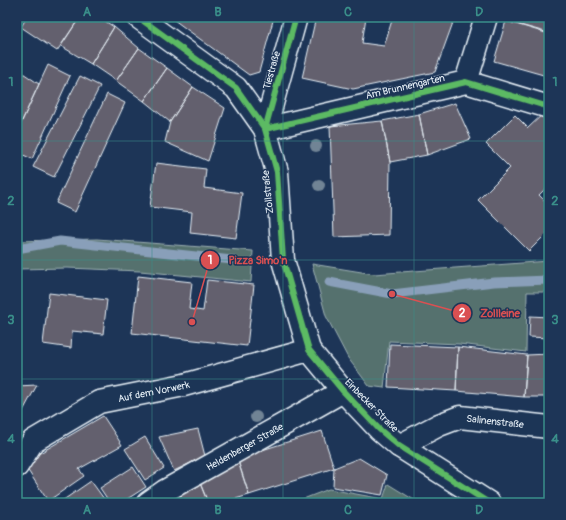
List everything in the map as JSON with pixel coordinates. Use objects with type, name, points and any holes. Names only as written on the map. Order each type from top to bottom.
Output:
[{"type":"street","name":"Zollstraße","points":[[138,17],[236,88],[265,129],[277,172],[283,260],[309,350]]},
{"type":"street","name":"Tiestraße","points":[[265,129],[296,17]]},
{"type":"street","points":[[466,82],[486,17]]},
{"type":"street","name":"Am Brunnengarten","points":[[265,129],[466,82],[549,107]]},
{"type":"street","name":"Einbecker Straße","points":[[309,350],[343,391],[380,430],[399,446],[489,503]]},
{"type":"street","name":"Auf dem Vorwerk","points":[[17,466],[33,441],[99,402],[184,385],[309,350]]},
{"type":"street","name":"Heldenberger Straße","points":[[156,497],[343,391]]},
{"type":"street","name":"Salinenstraße","points":[[399,446],[439,425],[460,417],[549,427]]},
{"type":"green space","points":[[97,239],[253,251],[251,282],[140,271],[67,268],[17,269],[17,241]]},
{"type":"green space","points":[[549,261],[549,292],[527,292],[526,352],[459,344],[389,341],[384,388],[369,386],[348,358],[326,316],[312,264],[374,274]]},
{"type":"green space","points":[[388,484],[419,503],[299,503],[298,501],[329,489],[383,499]]},
{"type":"building","points":[[27,17],[80,17],[57,51],[21,27]]},
{"type":"building","points":[[80,17],[99,17],[114,27],[91,64],[61,46]]},
{"type":"building","points":[[170,17],[274,17],[259,72],[249,75]]},
{"type":"building","points":[[316,17],[366,17],[362,43],[384,46],[393,17],[455,17],[435,72],[353,89],[302,78]]},
{"type":"building","points":[[507,17],[549,17],[549,33],[506,21]]},
{"type":"building","points":[[506,21],[549,34],[549,69],[547,76],[494,61]]},
{"type":"building","points":[[114,27],[139,48],[116,81],[91,64]]},
{"type":"building","points":[[139,48],[167,68],[144,101],[116,81]]},
{"type":"building","points":[[48,65],[70,76],[32,159],[17,152],[17,132]]},
{"type":"building","points":[[167,68],[193,87],[170,122],[144,101]]},
{"type":"building","points":[[17,69],[39,84],[21,123],[17,120]]},
{"type":"building","points":[[80,76],[100,86],[54,177],[33,167]]},
{"type":"building","points":[[193,87],[225,108],[208,161],[165,142],[170,122]]},
{"type":"building","points":[[107,94],[125,103],[75,212],[56,203]]},
{"type":"building","points":[[455,103],[471,139],[427,155],[419,114]]},
{"type":"building","points":[[545,112],[549,115],[549,185],[539,195],[549,205],[549,231],[529,251],[478,200],[510,168],[486,144],[515,115],[528,128]]},
{"type":"building","points":[[419,114],[427,155],[390,162],[382,121]]},
{"type":"building","points":[[382,121],[390,162],[389,235],[334,237],[330,126]]},
{"type":"building","points":[[156,163],[206,169],[204,188],[242,193],[236,238],[190,233],[192,212],[150,207]]},
{"type":"building","points":[[138,276],[192,282],[189,309],[203,311],[207,280],[254,285],[247,346],[132,333]]},
{"type":"building","points":[[49,293],[107,300],[103,334],[72,331],[71,348],[43,344]]},
{"type":"building","points":[[530,316],[549,317],[549,338],[529,337]]},
{"type":"building","points":[[390,344],[458,347],[456,391],[388,387]]},
{"type":"building","points":[[458,347],[527,355],[524,397],[456,391]]},
{"type":"building","points":[[549,354],[549,397],[524,397],[527,355]]},
{"type":"building","points":[[37,385],[17,422],[17,386]]},
{"type":"building","points":[[103,416],[122,445],[79,469],[84,476],[48,501],[23,463]]},
{"type":"building","points":[[198,429],[205,456],[174,471],[159,437]]},
{"type":"building","points":[[322,431],[334,468],[249,495],[237,458]]},
{"type":"building","points":[[145,437],[164,468],[145,480],[125,449]]},
{"type":"building","points":[[237,458],[249,495],[222,503],[208,503],[198,478]]},
{"type":"building","points":[[359,458],[387,475],[382,495],[333,487],[334,468]]},
{"type":"building","points":[[133,467],[146,487],[121,503],[110,503],[100,488]]},
{"type":"building","points":[[198,478],[208,503],[162,503]]},
{"type":"building","points":[[91,481],[107,503],[59,503]]},
{"type":"waterway","points":[[17,249],[60,241],[232,260]]},
{"type":"waterway","points":[[329,282],[392,294],[494,282],[549,280]]},
{"type":"cycle path","points":[[138,17],[236,88],[265,129],[277,172],[283,260],[309,350],[343,391],[379,429],[399,446],[489,503]]},
{"type":"cycle path","points":[[296,17],[265,129],[466,82],[549,107]]},
{"type":"place","name":"Zollleine","points":[[392,294]]},
{"type":"place","name":"Pizza Simo'n","points":[[192,322]]}]
